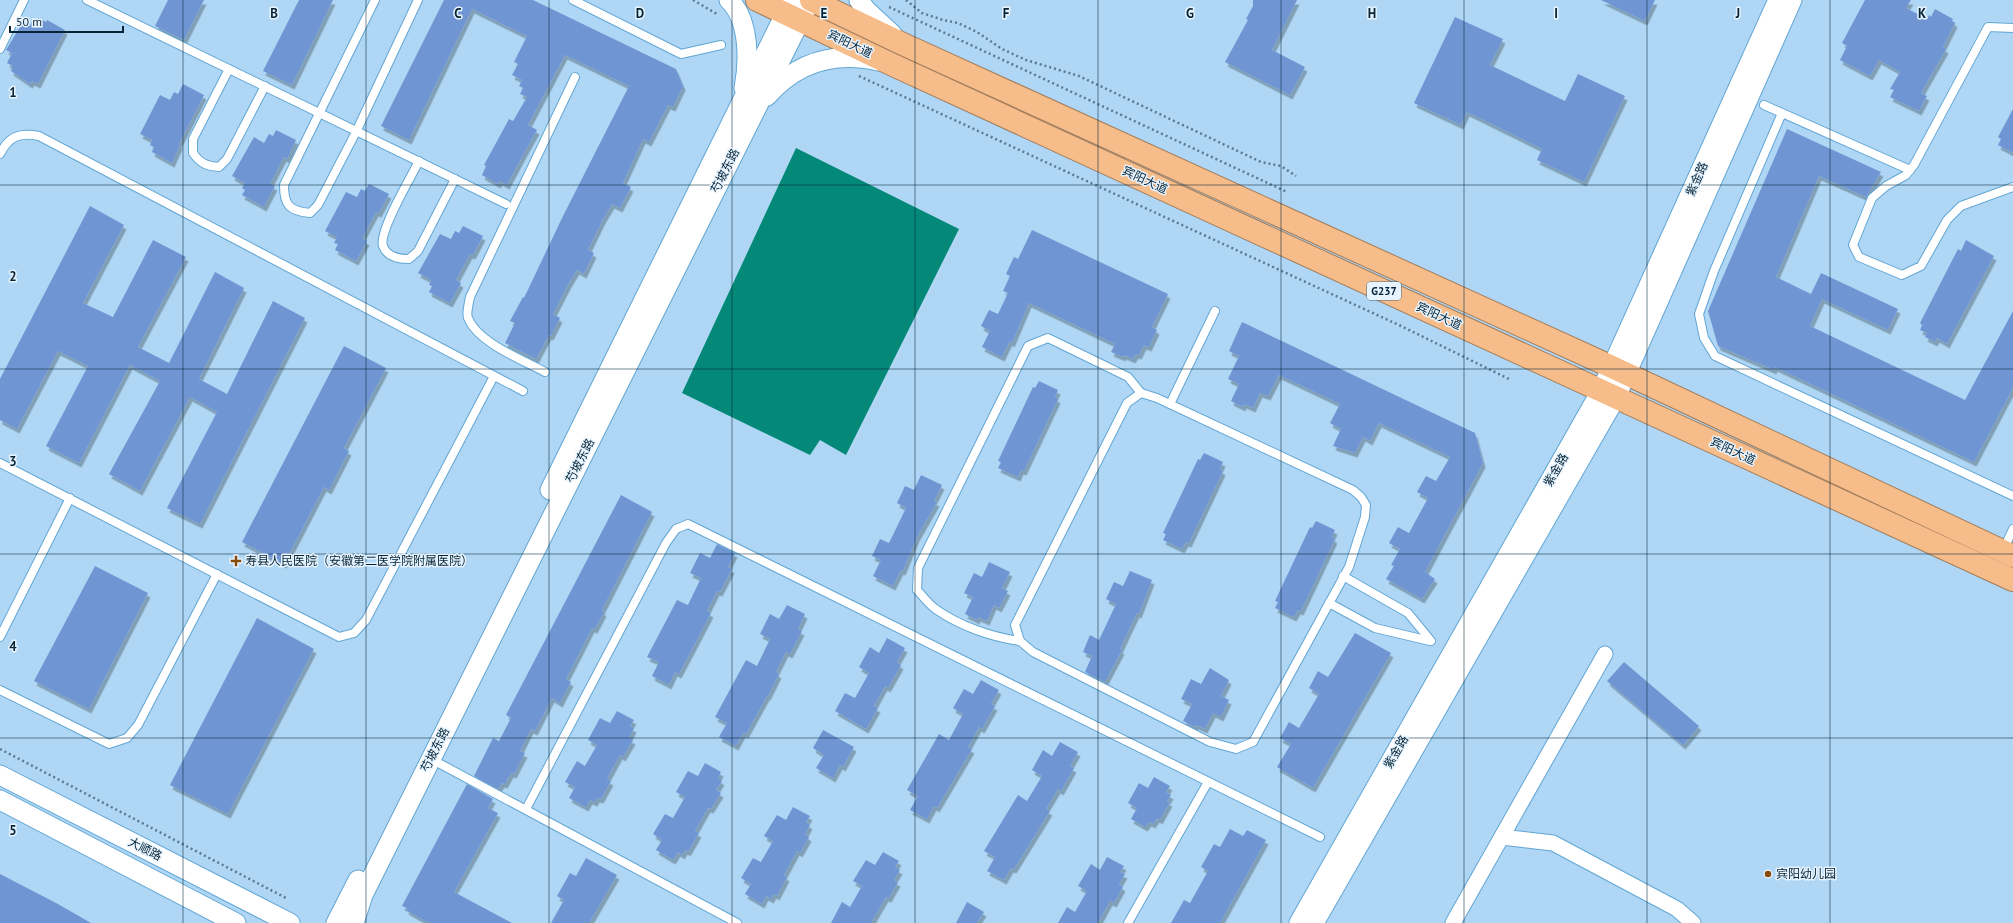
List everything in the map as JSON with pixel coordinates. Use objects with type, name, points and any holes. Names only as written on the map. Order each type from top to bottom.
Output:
[{"type":"highway","name":"宾阳大道","points":[[756,0],[793,11],[893,65],[2013,580]]},
{"type":"highway","name":"宾阳大道","points":[[810,0],[905,46],[2010,549]]},
{"type":"street","points":[[729,0],[734,4],[742,24],[747,49],[746,76],[748,107]]},
{"type":"street","name":"芍坡东路","points":[[354,923],[363,895],[748,107],[793,11],[810,0]]},
{"type":"street","points":[[859,0],[866,10],[905,46]]},
{"type":"street","name":"紫金路","points":[[1314,923],[1609,394],[1778,0]]},
{"type":"street","name":"紫金路","points":[[1619,371],[1792,0]]},
{"type":"street","points":[[748,107],[779,83],[815,62],[841,57],[868,59],[893,65]]},
{"type":"street","name":"芍坡东路","points":[[336,923],[748,107]]},
{"type":"street","name":"紫金路","points":[[1299,923],[1609,394]]},
{"type":"street","points":[[1453,923],[1605,654]]},
{"type":"street","name":"大顺路","points":[[0,775],[290,923]]},
{"type":"street","name":"大顺路","points":[[0,800],[236,923]]},
{"type":"street","points":[[1502,837],[1553,843],[1677,909],[1693,923]]},
{"type":"lane","points":[[0,49],[24,0]]},
{"type":"lane","points":[[87,0],[506,204]]},
{"type":"lane","points":[[375,0],[284,185],[284,199],[291,208],[300,212],[310,213],[318,205],[356,132],[418,0]]},
{"type":"lane","points":[[573,0],[681,54],[721,45]]},
{"type":"lane","points":[[2013,28],[1988,27],[1910,170],[1906,175],[1886,186],[1872,198],[1852,245],[1859,257],[1902,275],[1921,266],[1947,220],[1961,206],[2013,187]]},
{"type":"lane","points":[[229,68],[193,138],[193,153],[200,162],[209,166],[219,167],[227,159],[265,86]]},
{"type":"lane","points":[[545,372],[500,349],[475,330],[467,317],[470,297],[575,77]]},
{"type":"lane","points":[[1764,105],[1910,170]]},
{"type":"lane","points":[[1782,113],[1714,271],[1699,314],[1704,338],[1715,356],[2013,496]]},
{"type":"lane","points":[[0,154],[16,136],[28,134],[39,136],[523,391]]},
{"type":"lane","points":[[419,162],[384,231],[383,246],[390,255],[400,259],[409,259],[418,252],[455,179]]},
{"type":"lane","points":[[1170,404],[1215,311]]},
{"type":"lane","points":[[1048,338],[1128,377],[1141,393],[1170,404],[1353,490],[1361,497],[1366,505],[1365,517],[1348,567],[1329,603],[1253,742],[1236,749],[1210,742],[1033,652],[1020,641],[1006,639],[974,629],[936,609],[917,590],[918,568],[1028,346],[1048,338]]},
{"type":"lane","points":[[0,462],[339,637],[354,632],[366,620],[494,376]]},
{"type":"lane","points":[[1020,641],[1016,625],[1127,403],[1141,393]]},
{"type":"lane","points":[[0,636],[70,498]]},
{"type":"lane","points":[[526,809],[666,543],[676,530],[688,524],[1320,837]]},
{"type":"lane","points":[[2010,549],[2013,529]]},
{"type":"lane","points":[[0,690],[109,744],[127,738],[138,725],[217,574]]},
{"type":"lane","points":[[1329,603],[1375,628],[1431,641],[1408,613],[1343,576]]},
{"type":"lane","points":[[431,758],[737,923]]},
{"type":"lane","points":[[1128,923],[1208,782]]},
{"type":"path","points":[[693,0],[718,14],[722,19]]},
{"type":"path","points":[[906,0],[922,13],[958,23],[977,32],[1002,49],[1026,60],[1079,76],[1261,162],[1280,166],[1296,176]]},
{"type":"path","points":[[885,5],[1287,192]]},
{"type":"path","points":[[854,74],[1393,323],[1511,380]]},
{"type":"path","points":[[0,749],[286,898]]},
{"type":"shaded area","points":[[796,148],[959,229],[846,455],[820,440],[810,455],[682,393]]},
{"type":"building","points":[[168,0],[204,0],[184,40],[155,26]]},
{"type":"building","points":[[299,0],[333,0],[292,85],[263,71]]},
{"type":"building","points":[[444,0],[533,0],[676,69],[683,86],[673,107],[668,105],[649,142],[643,139],[623,183],[631,187],[620,208],[612,204],[602,221],[588,250],[594,253],[584,274],[577,270],[569,283],[553,314],[560,318],[551,336],[549,335],[536,359],[505,343],[515,323],[510,321],[523,297],[524,298],[562,218],[629,86],[565,55],[528,125],[537,130],[507,185],[500,181],[498,184],[482,175],[486,166],[484,165],[509,119],[513,121],[527,97],[520,94],[523,88],[519,86],[522,80],[512,75],[518,64],[514,62],[527,36],[472,9],[409,140],[381,126]]},
{"type":"building","points":[[1253,0],[1297,0],[1272,50],[1305,67],[1290,95],[1225,62],[1248,20],[1246,19],[1253,6]]},
{"type":"building","points":[[1601,0],[1655,0],[1645,21]]},
{"type":"building","points":[[1865,0],[1911,0],[1906,8],[1927,19],[1929,15],[1931,17],[1935,9],[1953,19],[1952,21],[1955,23],[1943,47],[1946,49],[1921,93],[1927,96],[1919,111],[1890,97],[1894,90],[1890,89],[1900,72],[1879,60],[1870,76],[1840,60],[1847,46],[1842,43]]},
{"type":"building","points":[[1455,17],[1503,39],[1490,65],[1565,101],[1578,74],[1625,96],[1584,182],[1537,160],[1542,149],[1467,112],[1461,125],[1414,103]]},
{"type":"building","points":[[38,18],[46,22],[47,20],[65,30],[38,84],[32,81],[30,84],[11,71],[13,66],[7,63],[12,53],[6,50],[23,22],[30,26],[33,19],[37,20]]},
{"type":"building","points":[[183,84],[204,95],[179,144],[180,145],[172,163],[152,152],[154,147],[150,145],[152,140],[140,134],[160,95],[170,100],[174,92],[178,94]]},
{"type":"building","points":[[2013,109],[2013,153],[1998,145],[2001,139],[1998,137]]},
{"type":"building","points":[[1787,129],[1881,172],[1866,197],[1819,176],[1776,277],[1811,294],[1821,273],[1898,309],[1888,330],[1822,299],[1810,326],[1965,400],[2013,311],[2013,388],[1974,462],[1775,367],[1774,370],[1718,346],[1708,311]]},
{"type":"building","points":[[276,130],[296,140],[287,159],[284,157],[270,184],[275,186],[264,207],[242,195],[245,190],[242,188],[245,183],[232,176],[254,137],[264,143],[269,134],[273,136]]},
{"type":"building","points":[[369,184],[389,194],[379,213],[376,212],[362,238],[367,241],[356,261],[335,250],[338,244],[334,243],[337,237],[325,231],[346,192],[357,197],[361,189],[365,191]]},
{"type":"building","points":[[90,206],[124,225],[83,303],[113,317],[153,240],[186,257],[138,347],[169,363],[215,272],[244,288],[199,379],[227,394],[273,301],[305,318],[200,524],[167,508],[217,412],[190,397],[140,491],[109,474],[160,381],[130,365],[79,463],[46,446],[88,366],[58,351],[17,429],[0,420],[0,379]]},
{"type":"building","points":[[463,226],[483,236],[473,255],[470,254],[456,280],[461,283],[450,303],[429,292],[432,286],[429,285],[431,280],[418,273],[440,234],[451,239],[455,231],[459,233]]},
{"type":"building","points":[[1032,230],[1168,294],[1152,327],[1157,330],[1149,347],[1144,345],[1139,355],[1136,354],[1133,359],[1124,355],[1123,357],[1111,352],[1115,344],[1029,303],[1012,343],[1010,341],[1002,357],[982,347],[990,331],[981,326],[989,310],[998,314],[1008,293],[1003,291],[1010,276],[1006,274],[1014,257],[1018,259]]},
{"type":"building","points":[[1966,240],[1994,256],[1947,344],[1937,338],[1935,342],[1925,337],[1927,333],[1920,330],[1922,325],[1920,323],[1958,249],[1961,251]]},
{"type":"building","points":[[1242,322],[1475,433],[1483,463],[1425,572],[1435,579],[1422,599],[1386,579],[1394,566],[1391,565],[1400,549],[1389,543],[1398,527],[1409,533],[1428,498],[1417,492],[1426,476],[1436,481],[1450,457],[1379,423],[1370,441],[1363,437],[1355,453],[1333,446],[1341,429],[1330,423],[1340,404],[1279,375],[1268,396],[1260,393],[1253,408],[1244,404],[1243,407],[1231,401],[1239,384],[1228,379],[1239,356],[1229,351]]},
{"type":"building","points":[[344,346],[386,368],[344,448],[349,451],[329,490],[324,487],[284,564],[242,542]]},
{"type":"building","points":[[1039,381],[1058,390],[1055,397],[1058,399],[1024,471],[1021,470],[1018,477],[998,468],[1001,462],[998,461],[1033,387],[1035,388]]},
{"type":"building","points":[[1204,453],[1223,462],[1220,469],[1223,471],[1189,543],[1186,542],[1182,549],[1163,540],[1166,534],[1163,533],[1198,459],[1200,460]]},
{"type":"building","points":[[921,475],[942,485],[934,501],[937,502],[917,537],[903,571],[901,570],[893,586],[873,576],[881,560],[872,556],[880,539],[889,543],[906,508],[897,503],[905,486],[914,490]]},
{"type":"building","points":[[621,495],[652,512],[603,608],[602,611],[604,612],[595,629],[592,628],[566,679],[571,682],[560,703],[552,698],[535,731],[531,729],[520,751],[525,753],[514,774],[511,773],[505,784],[502,783],[498,789],[474,776],[493,738],[499,741],[511,718],[506,715]]},
{"type":"building","points":[[1316,521],[1335,530],[1332,537],[1335,539],[1301,611],[1298,610],[1294,617],[1275,608],[1278,602],[1275,601],[1310,527],[1312,528]]},
{"type":"building","points":[[717,544],[735,553],[728,567],[732,569],[720,592],[717,591],[707,611],[711,613],[679,674],[675,672],[669,685],[652,676],[659,662],[647,657],[677,600],[688,605],[701,578],[690,573],[700,553],[710,558]]},
{"type":"building","points":[[989,562],[1010,572],[1002,588],[1008,591],[999,608],[994,605],[987,621],[978,617],[977,620],[965,614],[973,597],[964,593],[974,573],[982,577]]},
{"type":"building","points":[[95,566],[148,593],[89,709],[34,681]]},
{"type":"building","points":[[1130,571],[1152,580],[1139,614],[1137,613],[1120,649],[1122,650],[1105,682],[1085,672],[1092,656],[1083,652],[1090,635],[1099,640],[1116,604],[1106,599],[1114,582],[1123,586]]},
{"type":"building","points":[[787,605],[805,614],[798,629],[802,631],[790,654],[786,652],[776,672],[779,674],[768,696],[746,734],[743,733],[736,746],[719,737],[727,723],[715,717],[746,660],[757,666],[770,639],[760,634],[770,614],[779,619]]},
{"type":"building","points":[[257,618],[314,649],[228,814],[170,785]]},
{"type":"building","points":[[1355,633],[1391,653],[1313,788],[1277,767],[1291,744],[1280,738],[1289,722],[1299,728],[1319,694],[1309,688],[1318,671],[1328,677]]},
{"type":"building","points":[[887,638],[905,648],[897,662],[901,665],[888,688],[885,686],[874,706],[878,708],[866,729],[835,711],[845,693],[855,698],[869,673],[859,667],[870,647],[879,653]]},
{"type":"building","points":[[1624,662],[1699,726],[1683,745],[1607,681]]},
{"type":"building","points":[[1210,668],[1229,680],[1221,696],[1229,700],[1221,717],[1213,713],[1205,729],[1196,725],[1195,727],[1183,721],[1192,704],[1181,699],[1191,679],[1201,684]]},
{"type":"building","points":[[981,680],[999,690],[991,704],[995,706],[982,729],[979,727],[968,747],[972,749],[937,808],[934,806],[927,819],[910,810],[918,796],[907,790],[939,734],[949,740],[963,714],[953,708],[964,689],[973,694]]},
{"type":"building","points":[[617,711],[634,720],[630,726],[634,728],[629,738],[633,740],[623,757],[620,755],[607,779],[611,781],[601,799],[597,798],[595,802],[590,800],[586,807],[569,798],[575,787],[565,782],[577,761],[585,766],[597,745],[588,740],[600,718],[610,723]]},
{"type":"building","points":[[823,730],[854,747],[843,767],[840,765],[833,778],[816,768],[824,755],[813,748]]},
{"type":"building","points":[[1060,742],[1078,752],[1070,766],[1074,768],[1061,791],[1058,789],[1046,809],[1050,811],[1014,869],[1011,868],[1004,880],[987,871],[995,857],[984,851],[1018,795],[1027,801],[1042,776],[1032,770],[1043,750],[1052,756]]},
{"type":"building","points":[[705,763],[721,772],[718,778],[722,781],[716,790],[721,793],[711,809],[708,808],[695,831],[699,833],[688,852],[685,850],[682,855],[678,852],[673,860],[656,850],[662,840],[653,834],[665,814],[673,818],[685,797],[676,792],[688,771],[698,776]]},
{"type":"building","points":[[1154,777],[1170,786],[1166,792],[1171,795],[1167,801],[1170,802],[1160,820],[1157,818],[1153,824],[1149,822],[1145,827],[1131,819],[1137,808],[1128,803],[1139,783],[1148,788]]},
{"type":"building","points":[[467,784],[493,799],[488,808],[498,813],[454,892],[512,923],[429,923],[406,910],[407,908],[402,906]]},
{"type":"building","points":[[793,807],[810,816],[806,822],[810,825],[805,834],[809,837],[800,853],[797,851],[784,875],[787,877],[777,896],[774,894],[771,899],[766,896],[762,904],[745,894],[751,884],[741,878],[753,858],[761,862],[773,841],[764,836],[777,815],[786,820]]},
{"type":"building","points":[[1230,829],[1243,836],[1247,830],[1266,840],[1220,923],[1171,923],[1184,900],[1190,903],[1208,871],[1201,867],[1214,844],[1220,847]]},
{"type":"building","points":[[883,852],[899,861],[895,867],[900,870],[894,880],[898,882],[889,898],[886,897],[871,923],[831,923],[842,902],[850,907],[862,886],[853,881],[866,860],[875,865]]},
{"type":"building","points":[[1107,857],[1124,866],[1120,872],[1125,874],[1119,884],[1123,887],[1114,903],[1110,901],[1098,923],[1058,923],[1067,907],[1075,912],[1087,891],[1078,886],[1091,864],[1100,870]]},
{"type":"building","points":[[586,858],[617,875],[589,923],[551,923],[564,900],[557,896],[570,873],[576,876]]},
{"type":"building","points":[[0,874],[58,904],[91,923],[0,923]]},
{"type":"building","points":[[967,902],[984,912],[977,923],[956,923]]},
{"type":"place","name":"寿县人民医院（安徽第二医学院附属医院）","points":[[236,561]]},
{"type":"place","name":"宾阳幼儿园","points":[[1768,874]]}]
